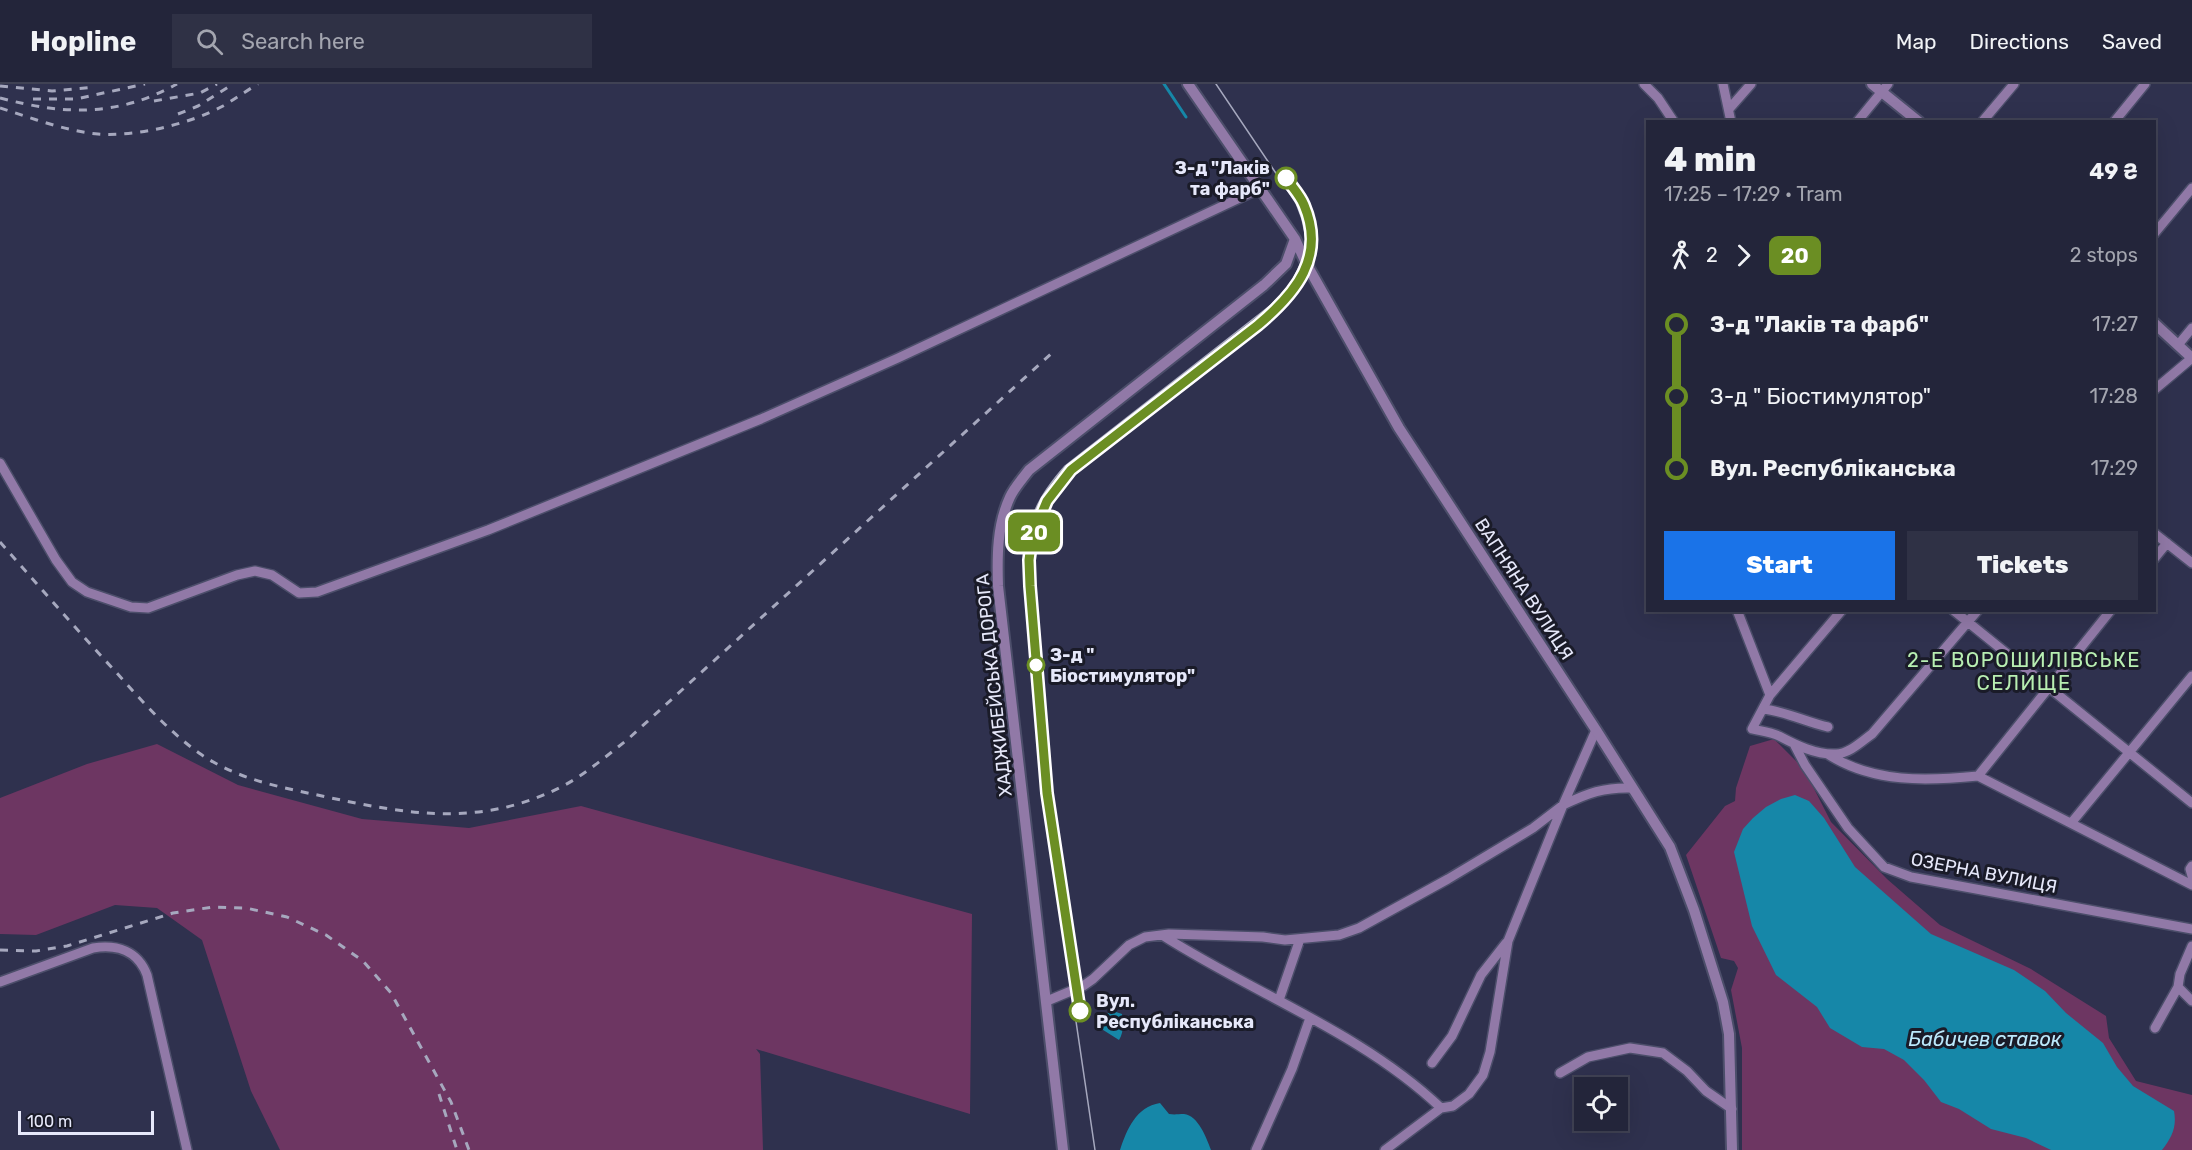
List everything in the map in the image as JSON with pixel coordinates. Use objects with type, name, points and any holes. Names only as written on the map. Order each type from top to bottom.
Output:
[{"type":"street","name":"ВАПНЯНА ВУЛИЦЯ","points":[[1188,84],[1295,239],[1307,265],[1399,428],[1670,847],[1695,910],[1716,975],[1729,1034],[1732,1150]]},
{"type":"street","points":[[1644,84],[1658,98],[1673,120]]},
{"type":"street","points":[[1723,84],[1731,120]]},
{"type":"street","points":[[1729,110],[1751,84]]},
{"type":"street","points":[[1872,84],[1885,88],[1917,120]]},
{"type":"street","points":[[1984,120],[2014,84]]},
{"type":"street","points":[[2116,120],[2145,84]]},
{"type":"street","points":[[1859,120],[1885,88]]},
{"type":"street","points":[[0,464],[56,560],[72,582],[87,592],[131,607],[148,608],[237,575],[255,571],[272,575],[299,592],[317,592],[488,530],[761,419],[898,358],[1261,188]]},
{"type":"street","points":[[2156,232],[2192,188]]},
{"type":"street","name":"ХАДЖИБЕЙСЬКА ДОРОГА","points":[[1063,1150],[998,586],[997,552],[1010,497],[1029,470],[1264,285],[1286,264],[1295,239]]},
{"type":"street","points":[[2156,325],[2192,358],[2156,388]]},
{"type":"street","points":[[2178,345],[2192,328]]},
{"type":"street","points":[[2156,535],[2192,563]]},
{"type":"street","points":[[2156,557],[2167,543]]},
{"type":"street","points":[[1738,612],[1770,695]]},
{"type":"street","points":[[1840,612],[1770,695],[1752,729],[1777,735],[1795,746],[1824,752],[1837,754],[1853,748],[1872,734],[1976,612]]},
{"type":"street","points":[[1955,612],[2192,803]]},
{"type":"street","points":[[1978,776],[2110,612]]},
{"type":"street","points":[[2072,822],[2192,676]]},
{"type":"street","points":[[1763,709],[1778,710],[1805,722],[1828,727]]},
{"type":"street","points":[[1385,1150],[1441,1108],[1453,1106],[1469,1094],[1483,1075],[1490,1052],[1508,941],[1596,730]]},
{"type":"street","name":"ОЗЕРНА ВУЛИЦЯ","points":[[1795,746],[1805,765],[1848,828],[1884,867],[1911,877],[2192,929]]},
{"type":"street","points":[[1824,752],[1856,770],[1892,778],[1938,780],[1978,776],[2192,885]]},
{"type":"street","points":[[1047,1001],[1083,986],[1136,940],[1145,937],[1162,935],[1300,939],[1339,935],[1359,928],[1448,879],[1533,828],[1563,805],[1589,792],[1612,787],[1632,788]]},
{"type":"street","points":[[2192,866],[2190,869],[2192,876]]},
{"type":"street","points":[[1162,935],[1279,1000],[1395,1070],[1441,1108]]},
{"type":"street","points":[[1279,1000],[1300,939]]},
{"type":"street","points":[[1432,1063],[1452,1036],[1481,975],[1508,941]]},
{"type":"street","points":[[2155,1028],[2178,987],[2180,974],[2192,946]]},
{"type":"street","points":[[0,982],[93,948],[122,948],[134,955],[144,966],[147,975],[187,1150]]},
{"type":"street","points":[[2178,987],[2192,1001]]},
{"type":"street","points":[[1256,1150],[1292,1069],[1310,1018]]},
{"type":"street","points":[[1560,1073],[1588,1057],[1630,1048],[1663,1053],[1687,1071],[1706,1091],[1732,1109]]},
{"type":"shaded area","points":[[1774,739],[1804,769],[1831,822],[1887,879],[1940,925],[2031,969],[2106,1016],[2109,1038],[2136,1081],[2192,1095],[2192,1150],[1742,1150],[1742,1048],[1731,990],[1738,968],[1734,961],[1721,958],[1686,855],[1725,806],[1735,801],[1736,788],[1750,746]]},
{"type":"shaded area","points":[[157,744],[238,785],[362,819],[469,828],[581,806],[972,914],[970,1114],[756,1049],[760,1054],[763,1150],[280,1150],[251,1091],[202,940],[157,908],[115,905],[36,935],[0,934],[0,798],[87,764]]},
{"type":"water","name":"Бабичев ставок","points":[[1795,795],[1809,801],[1824,818],[1855,867],[1931,934],[2014,970],[2045,991],[2066,1013],[2103,1043],[2117,1067],[2133,1086],[2174,1111],[2173,1132],[2162,1150],[2051,1150],[2026,1138],[1991,1129],[1959,1109],[1941,1102],[1904,1060],[1884,1049],[1862,1047],[1830,1028],[1817,1007],[1776,975],[1752,926],[1734,852],[1743,829],[1753,818],[1766,807]]},
{"type":"water","points":[[1108,1013],[1122,1014],[1122,1031],[1119,1040],[1100,1028],[1097,1029],[1095,1025]]},
{"type":"water","points":[[1160,1103],[1169,1114],[1184,1114],[1194,1118],[1211,1150],[1120,1150],[1129,1127],[1139,1114],[1152,1105]]},
{"type":"waterway","points":[[1164,84],[1186,117]]},
{"type":"tram line","points":[[1095,1150],[1042,791],[1024,560],[1028,532],[1036,509],[1047,489],[1065,466],[1271,305],[1291,284],[1304,256],[1306,238],[1296,203],[1216,84]]},
{"type":"tram line","name":"20","points":[[1080,1011],[1047,793],[1030,586],[1029,560],[1032,537],[1047,501],[1071,470],[1258,325],[1277,309],[1296,287],[1305,272],[1312,242],[1303,202],[1286,178]]},
{"type":"railway","points":[[33,99],[76,99],[145,84]]},
{"type":"railway","points":[[0,98],[47,108],[90,110],[133,102],[155,95],[177,84]]},
{"type":"railway","points":[[154,101],[200,93],[217,84]]},
{"type":"railway","points":[[178,114],[198,106],[233,84]]},
{"type":"railway","points":[[0,108],[73,130],[98,134],[128,133],[162,128],[195,118],[223,106],[258,84]]},
{"type":"railway","points":[[0,86],[52,91],[95,87]]},
{"type":"railway","points":[[0,542],[155,714],[176,735],[213,762],[243,776],[274,785],[383,808],[443,814],[472,813],[501,808],[531,800],[561,787],[595,765],[627,740],[1053,352]]},
{"type":"railway","points":[[0,950],[36,951],[67,946],[173,913],[213,907],[246,908],[287,917],[326,935],[363,961],[391,993],[451,1102],[469,1150]]},
{"type":"railway","points":[[439,1094],[457,1150]]},
{"type":"place","name":"З-д \"Лаків та фарб\"","points":[[1286,178]]},
{"type":"place","name":"З-д \" Біостимулятор\"","points":[[1036,665]]},
{"type":"place","name":"Вул. Республіканська","points":[[1080,1011]]},
{"type":"district","name":"2-Е ВОРОШИЛІВСЬКЕ СЕЛИЩЕ","points":[[2024,672]]}]
